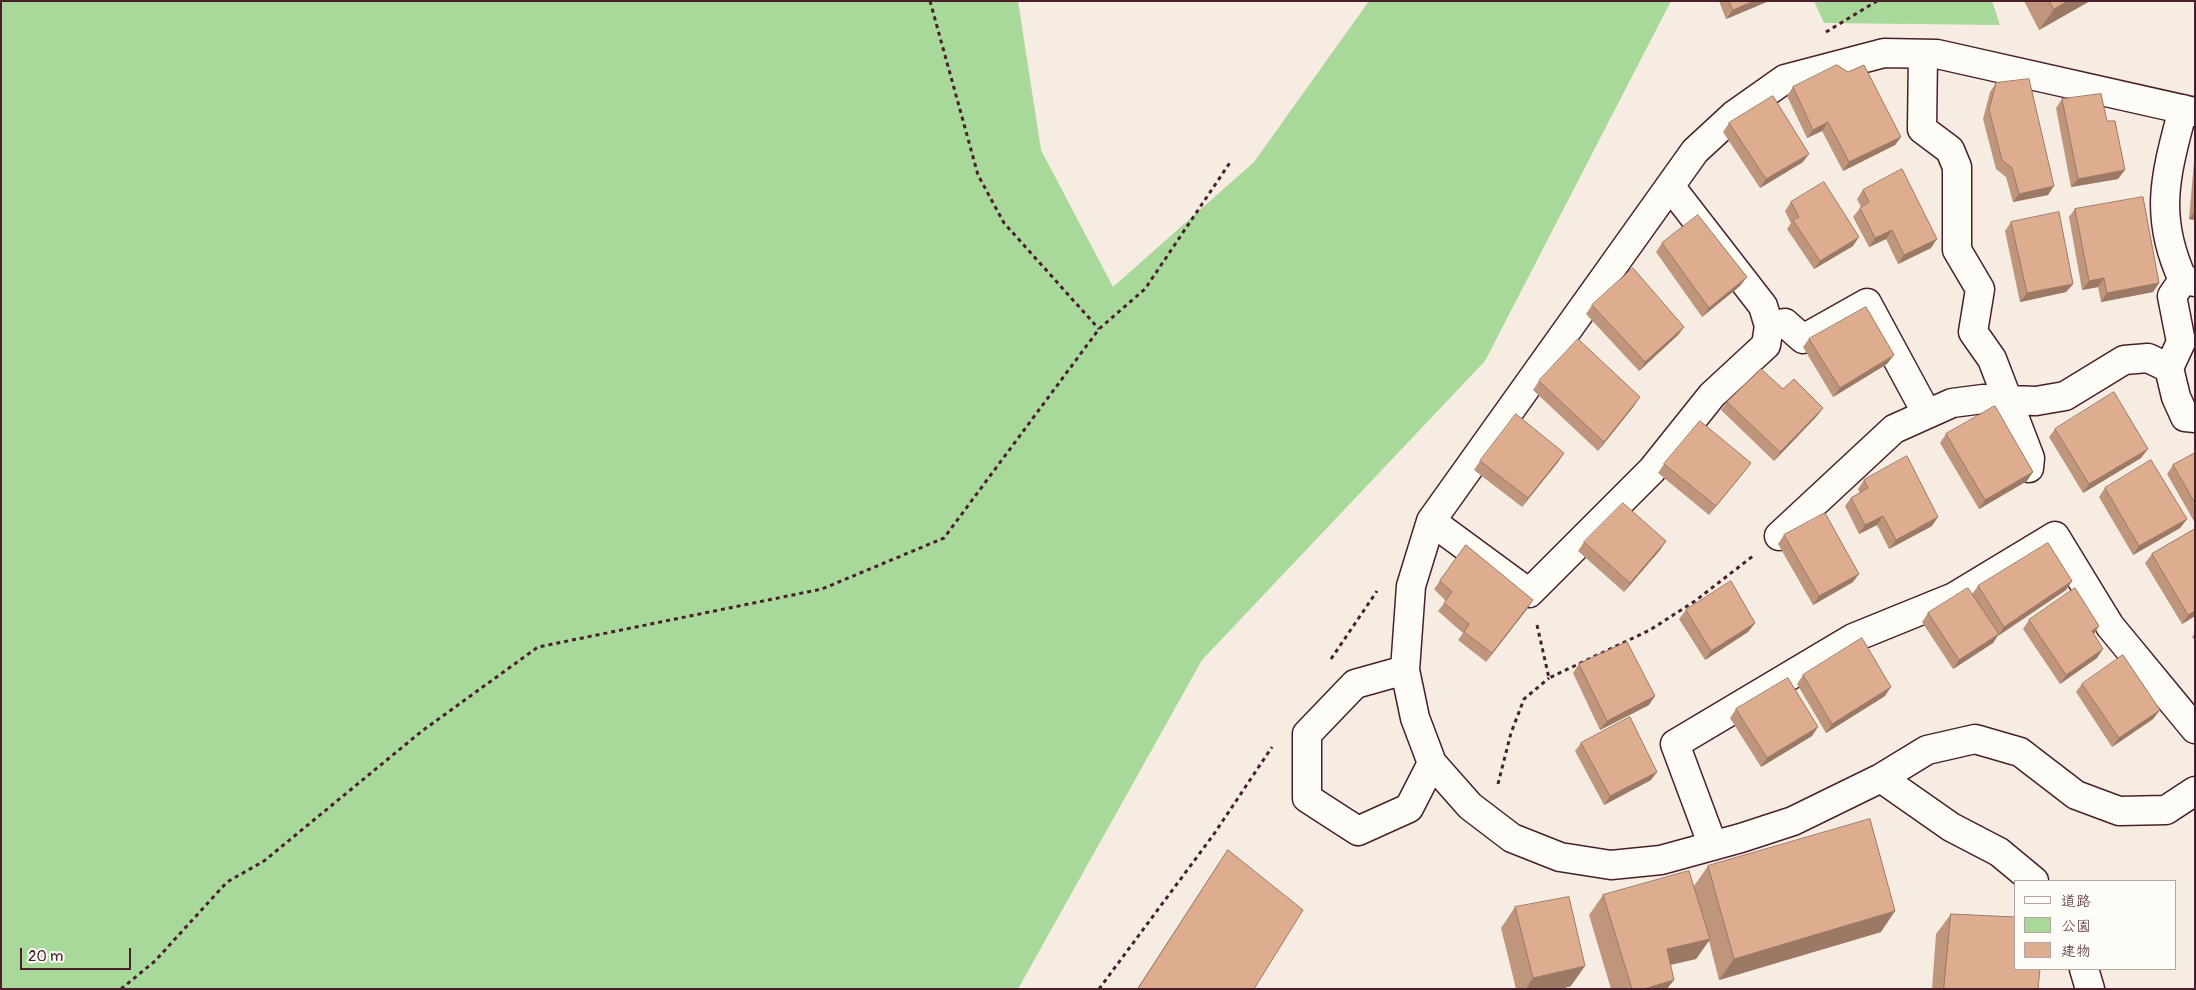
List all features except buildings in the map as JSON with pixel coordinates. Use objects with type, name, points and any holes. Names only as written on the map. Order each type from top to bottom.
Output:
[{"type":"street","points":[[2195,418],[2185,417],[2176,397],[2170,368],[2181,342],[2172,296],[2189,281],[2171,254],[2164,214],[2166,174],[2189,110],[1937,54],[1884,54],[1785,79],[1734,115],[1695,151],[1431,521],[1411,586],[1405,670],[1415,718],[1432,763],[1470,806],[1512,838],[1560,857],[1611,865],[1662,860],[1793,821],[1881,778],[1927,750],[1975,739],[2020,752],[2076,795],[2119,811],[2166,810],[2195,791]]},
{"type":"street","points":[[1923,54],[1922,129],[1950,150],[1957,167],[1958,250],[1980,289],[1973,332],[1992,360],[2030,458],[2029,468]]},
{"type":"street","points":[[1431,521],[1529,593],[1652,470],[1712,395],[1766,346],[1769,326],[1763,306],[1670,186]]},
{"type":"street","points":[[1769,326],[1785,323],[1803,339],[1867,303],[1927,414]]},
{"type":"street","points":[[1779,536],[1894,429],[1952,403],[1983,399],[2036,401],[2065,396],[2124,360],[2148,358],[2170,368]]},
{"type":"street","points":[[1713,846],[1675,744],[1854,638],[1954,597],[2055,536],[2110,626],[2195,729]]},
{"type":"street","points":[[1405,670],[1355,684],[1307,734],[1307,798],[1358,831],[1409,808],[1432,763]]},
{"type":"street","points":[[1881,778],[1951,828],[1999,852],[2033,880]]},
{"type":"street","points":[[2084,970],[2090,989]]},
{"type":"path","points":[[930,1],[978,175],[1004,223],[1099,329]]},
{"type":"path","points":[[121,989],[155,961],[227,882],[264,861],[422,731],[538,647],[822,589],[944,538],[1099,329],[1145,289],[1231,161]]},
{"type":"path","points":[[1489,821],[1511,733],[1524,698],[1549,678],[1650,630],[1695,602],[1779,536]]},
{"type":"path","points":[[1529,593],[1549,678]]},
{"type":"green space","points":[[1,1],[1018,1],[1041,150],[1113,287],[1254,162],[1369,1],[1671,1],[1485,361],[1202,660],[1018,989],[1,989]]},
{"type":"green space","points":[[1814,1],[1992,1],[2000,25],[1824,23]]}]
